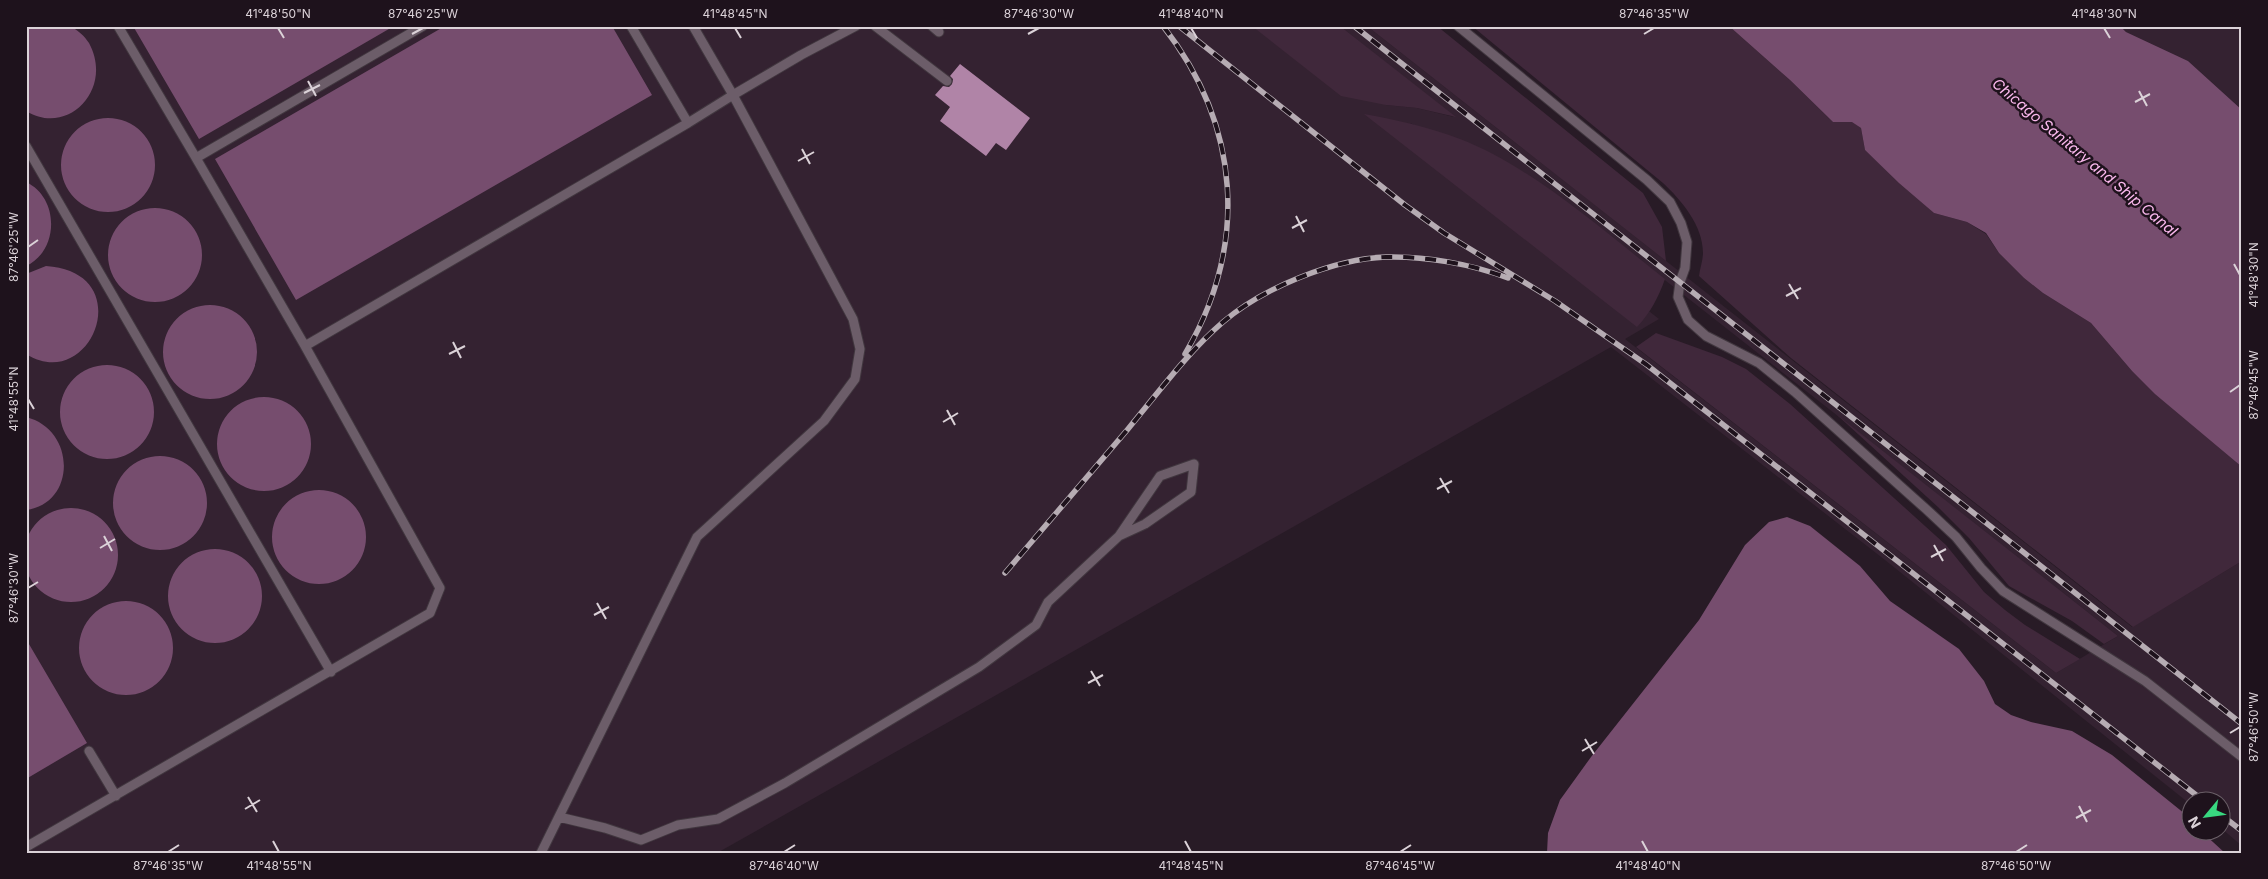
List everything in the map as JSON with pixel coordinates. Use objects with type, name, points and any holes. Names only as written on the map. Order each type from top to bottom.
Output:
[{"type":"lane","points":[[26,847],[430,614],[440,588],[305,346],[118,26]]},
{"type":"lane","points":[[196,158],[423,26]]},
{"type":"lane","points":[[631,26],[688,123]]},
{"type":"lane","points":[[541,853],[697,537],[824,421],[855,379],[860,349],[853,319],[733,95],[693,26]]},
{"type":"lane","points":[[305,346],[801,55],[856,26]]},
{"type":"lane","points":[[874,26],[947,81]]},
{"type":"lane","points":[[1458,26],[1647,180],[1670,202],[1681,223],[1687,242],[1685,268],[1680,282],[1678,297],[1688,320],[1706,336],[1759,363],[1795,392],[1926,508],[1956,537],[1980,568],[2003,591],[2145,681],[2242,758]]},
{"type":"lane","points":[[26,146],[331,672]]},
{"type":"lane","points":[[559,817],[605,828],[641,840],[678,824],[718,819],[784,783],[979,667],[1036,625],[1048,602],[1119,536],[1160,476],[1194,464],[1191,492],[1145,524],[1119,536]]},
{"type":"lane","points":[[89,751],[116,796]]},
{"type":"shaded area","points":[[26,26],[1286,26],[1386,105],[1417,108],[1454,117],[1340,26],[1367,26],[2132,627],[2242,561],[2242,846],[2230,836],[2230,792],[2180,792],[2180,796],[1885,560],[1611,347],[717,853],[26,853]],"holes":[[[1410,123],[1554,193],[2118,636],[2056,673],[1625,339],[1659,319]]]},
{"type":"shaded area","points":[[1252,26],[1340,26],[1456,117],[1417,108],[1386,105],[1341,96]]},
{"type":"shaded area","points":[[1367,26],[1437,26],[1643,193],[1662,227],[1666,261]]},
{"type":"shaded area","points":[[1472,26],[1729,26],[1790,80],[1833,122],[1853,122],[1861,128],[1865,150],[1934,213],[1967,222],[1986,234],[1999,253],[2024,278],[2043,293],[2091,323],[2132,371],[2155,393],[2242,467],[2242,561],[2133,627],[1791,358],[1699,276],[1703,258],[1702,243],[1695,223],[1677,197],[1663,183]]},
{"type":"shaded area","points":[[2120,26],[2242,26],[2242,110],[2188,61],[2126,32]]},
{"type":"shaded area","points":[[1364,114],[1413,124],[1460,139],[1514,166],[1567,202],[1665,279],[1657,299],[1646,316],[1637,327]]},
{"type":"shaded area","points":[[1656,333],[1722,357],[1746,369],[1790,404],[1946,545],[1984,592],[2025,625],[2080,659],[2056,673],[1636,347]]},
{"type":"shaded area","points":[[1836,414],[2118,636],[2104,644],[2072,621],[2009,586],[1969,538],[1938,507]]},
{"type":"water","points":[[55,25],[72,28],[80,33],[89,43],[95,60],[96,77],[91,92],[83,104],[71,113],[57,118],[42,117],[26,111],[26,29],[30,26]]},
{"type":"water","points":[[133,26],[394,26],[199,139]]},
{"type":"water","points":[[445,26],[612,26],[652,95],[296,300],[215,159]]},
{"type":"water","name":"Chicago Sanitary and Ship Canal","points":[[1729,26],[2120,26],[2126,32],[2188,61],[2242,110],[2242,467],[2155,394],[2132,371],[2091,323],[2043,293],[2024,278],[1999,253],[1986,233],[1967,222],[1934,213],[1865,150],[1861,128],[1852,122],[1833,122],[1790,80]]},
{"type":"water","points":[[99,118],[117,118],[142,131],[152,147],[155,165],[152,183],[142,199],[117,212],[99,212],[74,199],[61,174],[61,156],[74,131]]},
{"type":"water","points":[[26,182],[37,190],[45,200],[50,212],[51,224],[45,249],[37,259],[26,266]]},
{"type":"water","points":[[146,208],[164,208],[189,221],[199,237],[202,255],[199,273],[189,289],[164,302],[146,302],[121,289],[108,264],[108,246],[121,221]]},
{"type":"water","points":[[46,266],[75,273],[92,288],[98,307],[96,328],[86,346],[70,358],[49,362],[26,354],[26,274]]},
{"type":"water","points":[[201,305],[219,305],[244,318],[254,334],[257,352],[254,370],[244,386],[219,399],[201,399],[176,386],[163,361],[163,343],[176,318]]},
{"type":"water","points":[[98,365],[116,365],[141,378],[151,394],[154,412],[151,430],[141,446],[116,459],[98,459],[73,446],[60,421],[60,403],[73,378]]},
{"type":"water","points":[[255,397],[273,397],[298,410],[308,426],[311,444],[308,462],[298,478],[273,491],[255,491],[230,478],[217,453],[217,435],[230,410]]},
{"type":"water","points":[[26,417],[43,424],[55,436],[62,451],[64,466],[61,481],[54,495],[42,505],[26,510]]},
{"type":"water","points":[[151,456],[169,456],[194,469],[204,485],[207,503],[204,521],[194,537],[169,550],[151,550],[126,537],[113,512],[113,494],[126,469]]},
{"type":"water","points":[[310,490],[328,490],[353,503],[363,519],[366,537],[363,555],[353,571],[328,584],[310,584],[285,571],[272,546],[272,528],[285,503]]},
{"type":"water","points":[[71,508],[89,511],[104,522],[115,537],[118,555],[115,573],[104,588],[89,599],[71,602],[53,599],[38,588],[27,573],[24,555],[27,537],[38,522],[53,511]]},
{"type":"water","points":[[1787,517],[1810,526],[1860,566],[1890,601],[1959,649],[1984,681],[1995,704],[2011,715],[2031,722],[2072,731],[2112,755],[2180,810],[2180,842],[2213,842],[2225,853],[1547,853],[1548,833],[1560,800],[1591,757],[1699,620],[1745,545],[1769,522]]},
{"type":"water","points":[[206,549],[224,549],[249,562],[259,578],[262,596],[259,614],[249,630],[224,643],[206,643],[181,630],[168,605],[168,587],[181,562]]},
{"type":"water","points":[[117,601],[135,601],[160,614],[170,630],[173,648],[170,666],[160,682],[135,695],[117,695],[92,682],[79,657],[79,639],[92,614]]},
{"type":"water","points":[[26,639],[87,743],[26,779]]},
{"type":"building","points":[[960,64],[1030,118],[1006,150],[996,143],[986,156],[940,121],[950,107],[935,95],[943,86],[949,87],[952,84],[953,79],[950,76]]},
{"type":"railway","points":[[1163,26],[1189,64],[1208,104],[1221,145],[1227,187],[1227,229],[1220,271],[1206,313],[1185,354]]},
{"type":"railway","points":[[1179,26],[1405,205],[1444,233],[1555,301],[1647,365],[2192,792]]},
{"type":"railway","points":[[1354,26],[2242,724]]},
{"type":"railway","points":[[1005,573],[1197,347],[1223,322],[1258,298],[1278,287],[1322,269],[1365,259],[1386,257],[1448,262],[1508,278]]},
{"type":"railway","points":[[2230,822],[2242,831]]}]
